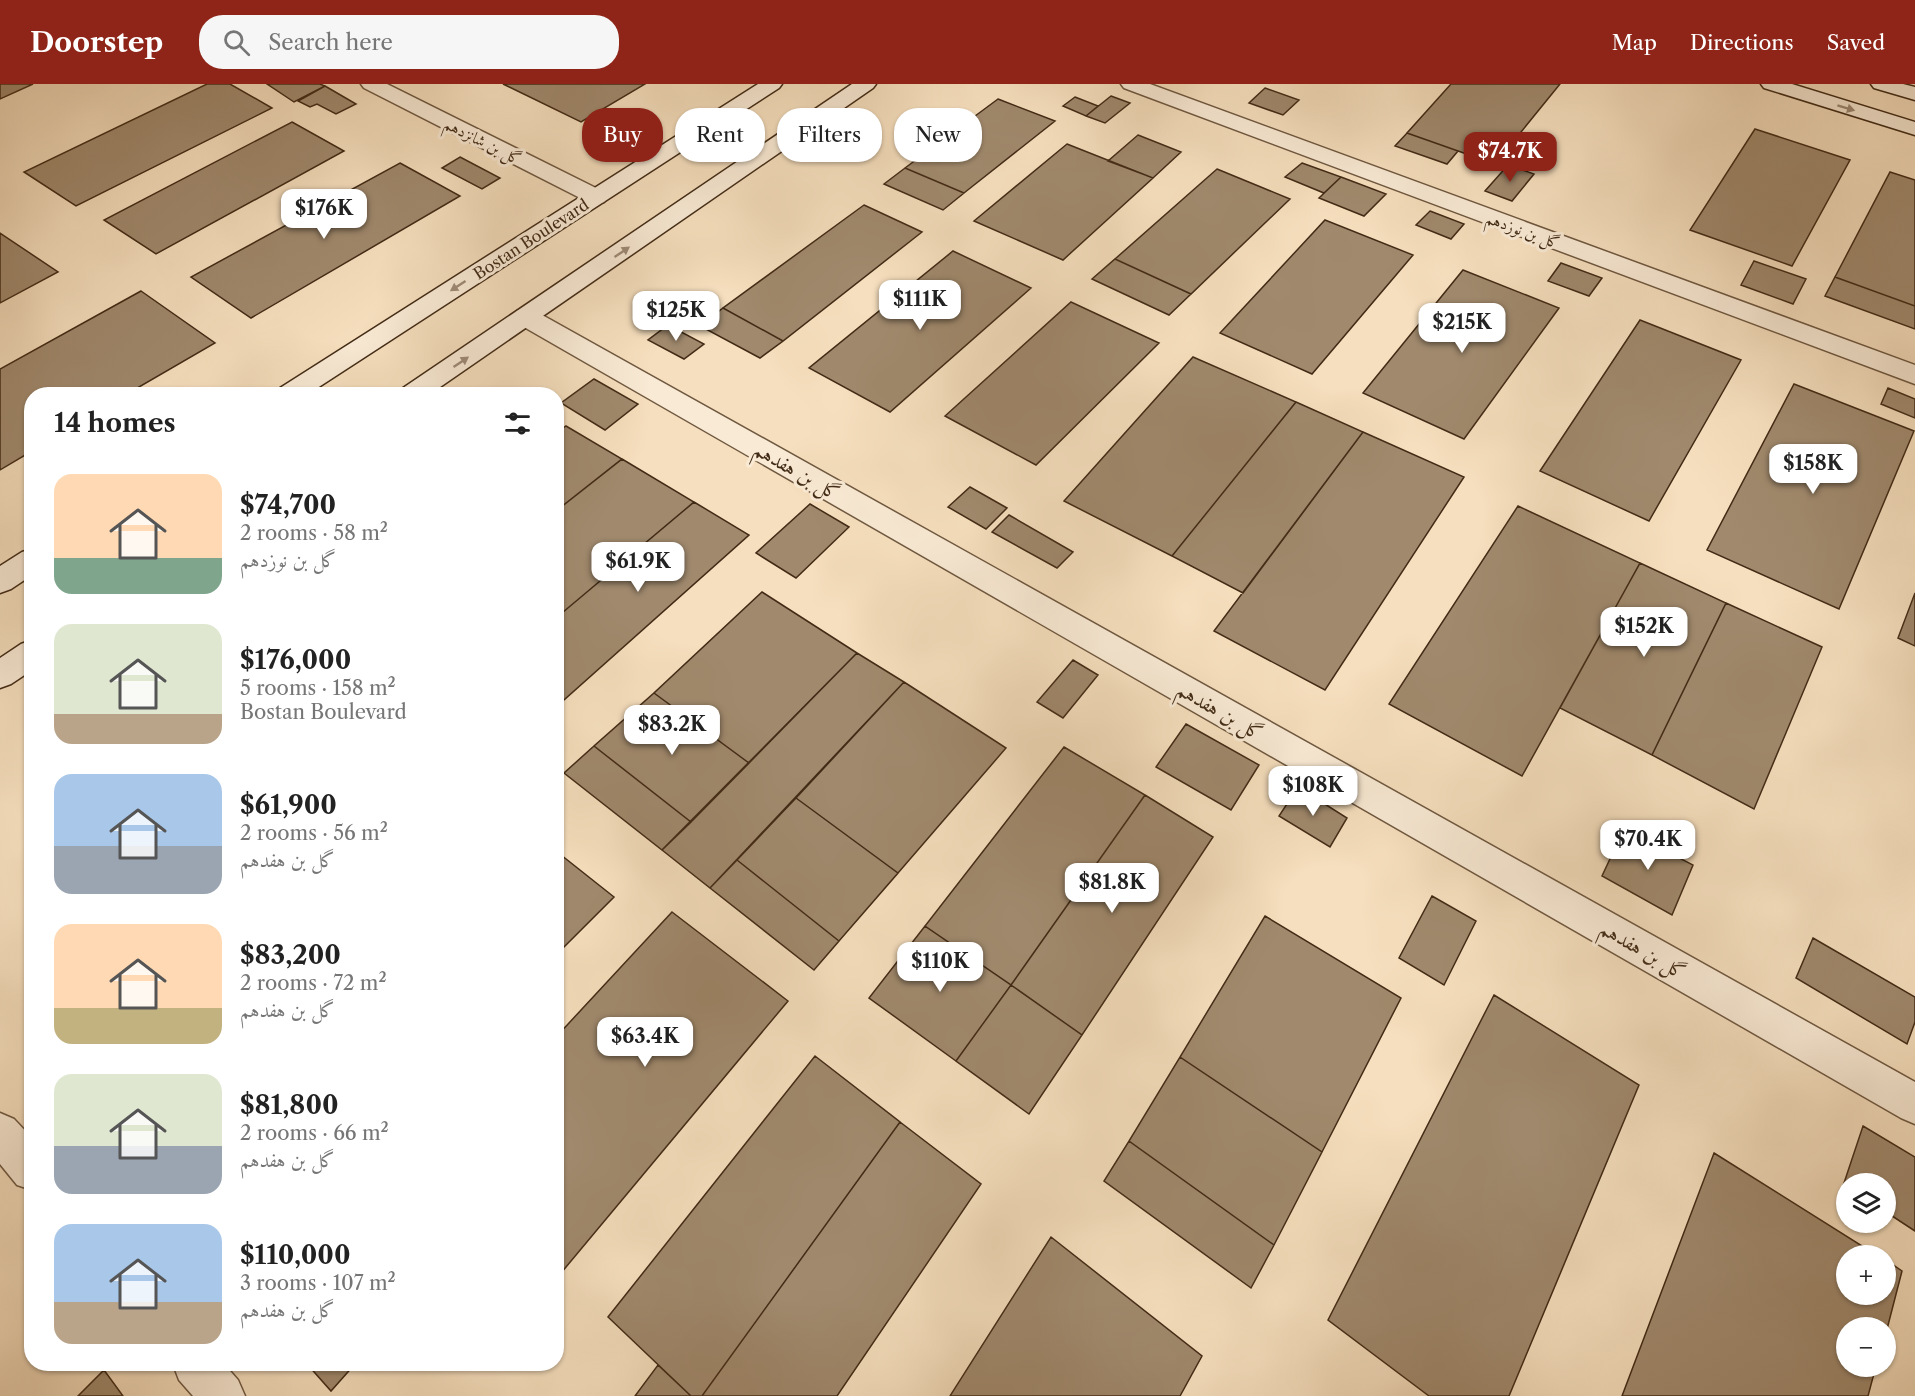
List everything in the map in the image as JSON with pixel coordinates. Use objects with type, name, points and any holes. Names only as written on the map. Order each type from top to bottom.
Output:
[{"type":"street","name":"گل بن شانزدهم","points":[[371,84],[596,197]]},
{"type":"street","name":"Bostan Boulevard","points":[[300,387],[772,84]]},
{"type":"street","points":[[422,387],[866,84]]},
{"type":"street","name":"گل بن نوزدهم","points":[[1131,84],[1915,375]]},
{"type":"street","points":[[1771,84],[1915,129]]},
{"type":"street","points":[[1881,84],[1915,94]]},
{"type":"street","name":"گل بن هفدهم","points":[[526,317],[1915,1104]]},
{"type":"street","points":[[0,581],[24,565]]},
{"type":"street","points":[[0,675],[24,658]]},
{"type":"street","points":[[0,1133],[24,1161]]},
{"type":"street","points":[[201,1371],[222,1396]]},
{"type":"building","points":[[0,84],[33,84],[0,99]]},
{"type":"building","points":[[207,84],[230,84],[272,108],[76,206],[24,172]]},
{"type":"building","points":[[267,84],[320,84],[325,86],[294,102]]},
{"type":"building","points":[[503,84],[645,84],[605,108],[582,108],[581,122]]},
{"type":"building","points":[[1451,84],[1560,84],[1495,164],[1407,133]]},
{"type":"building","points":[[325,86],[356,104],[336,114],[317,104],[310,107],[298,101]]},
{"type":"building","points":[[1265,88],[1299,100],[1283,115],[1249,103]]},
{"type":"building","points":[[1111,96],[1130,103],[1105,123],[1086,116]]},
{"type":"building","points":[[1075,97],[1098,106],[1086,116],[1063,106]]},
{"type":"building","points":[[998,99],[1055,121],[964,193],[905,168],[913,162],[982,162],[982,111]]},
{"type":"building","points":[[292,122],[344,151],[156,254],[104,220]]},
{"type":"building","points":[[1755,129],[1850,160],[1792,266],[1690,230]]},
{"type":"building","points":[[1407,133],[1458,151],[1447,164],[1395,146]]},
{"type":"building","points":[[1138,135],[1181,152],[1153,178],[1108,161]]},
{"type":"building","points":[[1067,144],[1153,178],[1063,260],[974,221]]},
{"type":"building","points":[[460,157],[500,178],[482,189],[442,168]]},
{"type":"building","points":[[400,163],[460,196],[251,318],[191,277]]},
{"type":"building","points":[[1302,163],[1341,177],[1324,193],[1285,177]]},
{"type":"building","points":[[1508,165],[1534,174],[1512,201],[1485,191]]},
{"type":"building","points":[[905,168],[964,193],[943,210],[884,184]]},
{"type":"building","points":[[1217,169],[1290,199],[1191,294],[1115,259]]},
{"type":"building","points":[[1890,172],[1915,180],[1915,306],[1835,277]]},
{"type":"building","points":[[1341,177],[1386,194],[1364,216],[1319,198]]},
{"type":"building","points":[[864,205],[922,232],[783,341],[723,308]]},
{"type":"building","points":[[1430,211],[1464,224],[1451,239],[1416,225]]},
{"type":"building","points":[[1325,220],[1413,255],[1312,374],[1220,333]]},
{"type":"building","points":[[0,233],[58,272],[0,303]]},
{"type":"building","points":[[953,251],[1031,288],[890,412],[809,368]]},
{"type":"building","points":[[1115,259],[1191,294],[1169,315],[1092,279]]},
{"type":"building","points":[[1754,261],[1806,279],[1793,304],[1741,285]]},
{"type":"building","points":[[1561,263],[1602,278],[1589,296],[1548,281]]},
{"type":"building","points":[[1463,270],[1559,308],[1464,439],[1363,393]]},
{"type":"building","points":[[1835,277],[1915,306],[1915,329],[1825,296]]},
{"type":"building","points":[[141,291],[215,343],[139,387],[24,387],[24,456],[0,470],[0,369]]},
{"type":"building","points":[[1071,302],[1159,343],[1036,465],[945,416]]},
{"type":"building","points":[[723,308],[783,341],[760,358],[700,326]]},
{"type":"building","points":[[1640,320],[1741,360],[1649,521],[1540,471]]},
{"type":"building","points":[[668,325],[704,344],[684,359],[648,340]]},
{"type":"building","points":[[1193,357],[1296,402],[1172,556],[1064,501]]},
{"type":"building","points":[[594,379],[638,404],[605,430],[564,405],[564,401]]},
{"type":"building","points":[[1794,384],[1914,431],[1839,609],[1707,550]]},
{"type":"building","points":[[1888,388],[1915,399],[1915,418],[1881,404]]},
{"type":"building","points":[[1296,402],[1363,432],[1243,593],[1172,556]]},
{"type":"building","points":[[566,426],[622,459],[564,505],[564,427]]},
{"type":"building","points":[[1363,432],[1464,477],[1325,690],[1214,631]]},
{"type":"building","points":[[622,459],[694,502],[564,611],[564,505]]},
{"type":"building","points":[[970,487],[1007,508],[986,529],[948,507]]},
{"type":"building","points":[[694,502],[749,535],[564,700],[564,611]]},
{"type":"building","points":[[810,504],[849,527],[796,578],[756,553]]},
{"type":"building","points":[[1518,506],[1640,563],[1522,776],[1389,704]]},
{"type":"building","points":[[1009,515],[1073,552],[1057,568],[992,532]]},
{"type":"building","points":[[1640,563],[1726,603],[1652,755],[1560,708]]},
{"type":"building","points":[[762,592],[857,653],[749,763],[654,693]]},
{"type":"building","points":[[1915,593],[1915,646],[1898,638]]},
{"type":"building","points":[[1726,603],[1822,647],[1754,809],[1652,755]]},
{"type":"building","points":[[857,653],[904,682],[710,888],[662,850]]},
{"type":"building","points":[[1073,660],[1098,675],[1063,718],[1037,702]]},
{"type":"building","points":[[904,682],[1006,748],[898,873],[796,798]]},
{"type":"building","points":[[654,693],[749,763],[691,822],[594,746]]},
{"type":"building","points":[[1186,724],[1259,765],[1231,810],[1156,767]]},
{"type":"building","points":[[594,746],[691,822],[662,850],[564,773]]},
{"type":"building","points":[[1064,747],[1145,795],[1011,985],[925,926]]},
{"type":"building","points":[[1298,787],[1347,818],[1330,847],[1279,816]]},
{"type":"building","points":[[1145,795],[1213,837],[1082,1035],[1011,985]]},
{"type":"building","points":[[796,798],[898,873],[839,941],[737,860]]},
{"type":"building","points":[[1624,829],[1693,865],[1672,915],[1602,876]]},
{"type":"building","points":[[564,857],[614,897],[564,947]]},
{"type":"building","points":[[737,860],[839,941],[814,970],[710,888]]},
{"type":"building","points":[[1432,896],[1476,921],[1444,985],[1399,958]]},
{"type":"building","points":[[672,912],[788,1001],[564,1269],[564,1028]]},
{"type":"building","points":[[1265,916],[1401,998],[1322,1152],[1180,1057]]},
{"type":"building","points":[[925,926],[1011,985],[956,1061],[869,998]]},
{"type":"building","points":[[1813,938],[1915,997],[1915,1022],[1907,1044],[1796,978]]},
{"type":"building","points":[[1011,985],[1082,1035],[1029,1114],[956,1061]]},
{"type":"building","points":[[1494,995],[1639,1085],[1509,1396],[1429,1396],[1328,1320]]},
{"type":"building","points":[[815,1056],[900,1122],[702,1396],[691,1396],[608,1317]]},
{"type":"building","points":[[1180,1057],[1322,1152],[1274,1245],[1129,1141]]},
{"type":"building","points":[[900,1122],[981,1184],[837,1396],[702,1396]]},
{"type":"building","points":[[1863,1126],[1915,1157],[1915,1231],[1896,1219],[1896,1173],[1847,1173]]},
{"type":"building","points":[[1129,1141],[1274,1245],[1251,1288],[1104,1181]]},
{"type":"building","points":[[1714,1153],[1836,1230],[1836,1233],[1841,1233],[1860,1245],[1836,1245],[1836,1305],[1893,1305],[1890,1317],[1836,1317],[1836,1377],[1873,1377],[1868,1396],[1622,1396]]},
{"type":"building","points":[[1051,1237],[1202,1356],[1180,1396],[950,1396]]},
{"type":"building","points":[[1896,1267],[1902,1271],[1896,1294]]},
{"type":"building","points":[[658,1365],[691,1396],[635,1396]]},
{"type":"building","points":[[105,1371],[123,1396],[78,1396]]},
{"type":"building","points":[[313,1371],[349,1371],[331,1391]]}]
